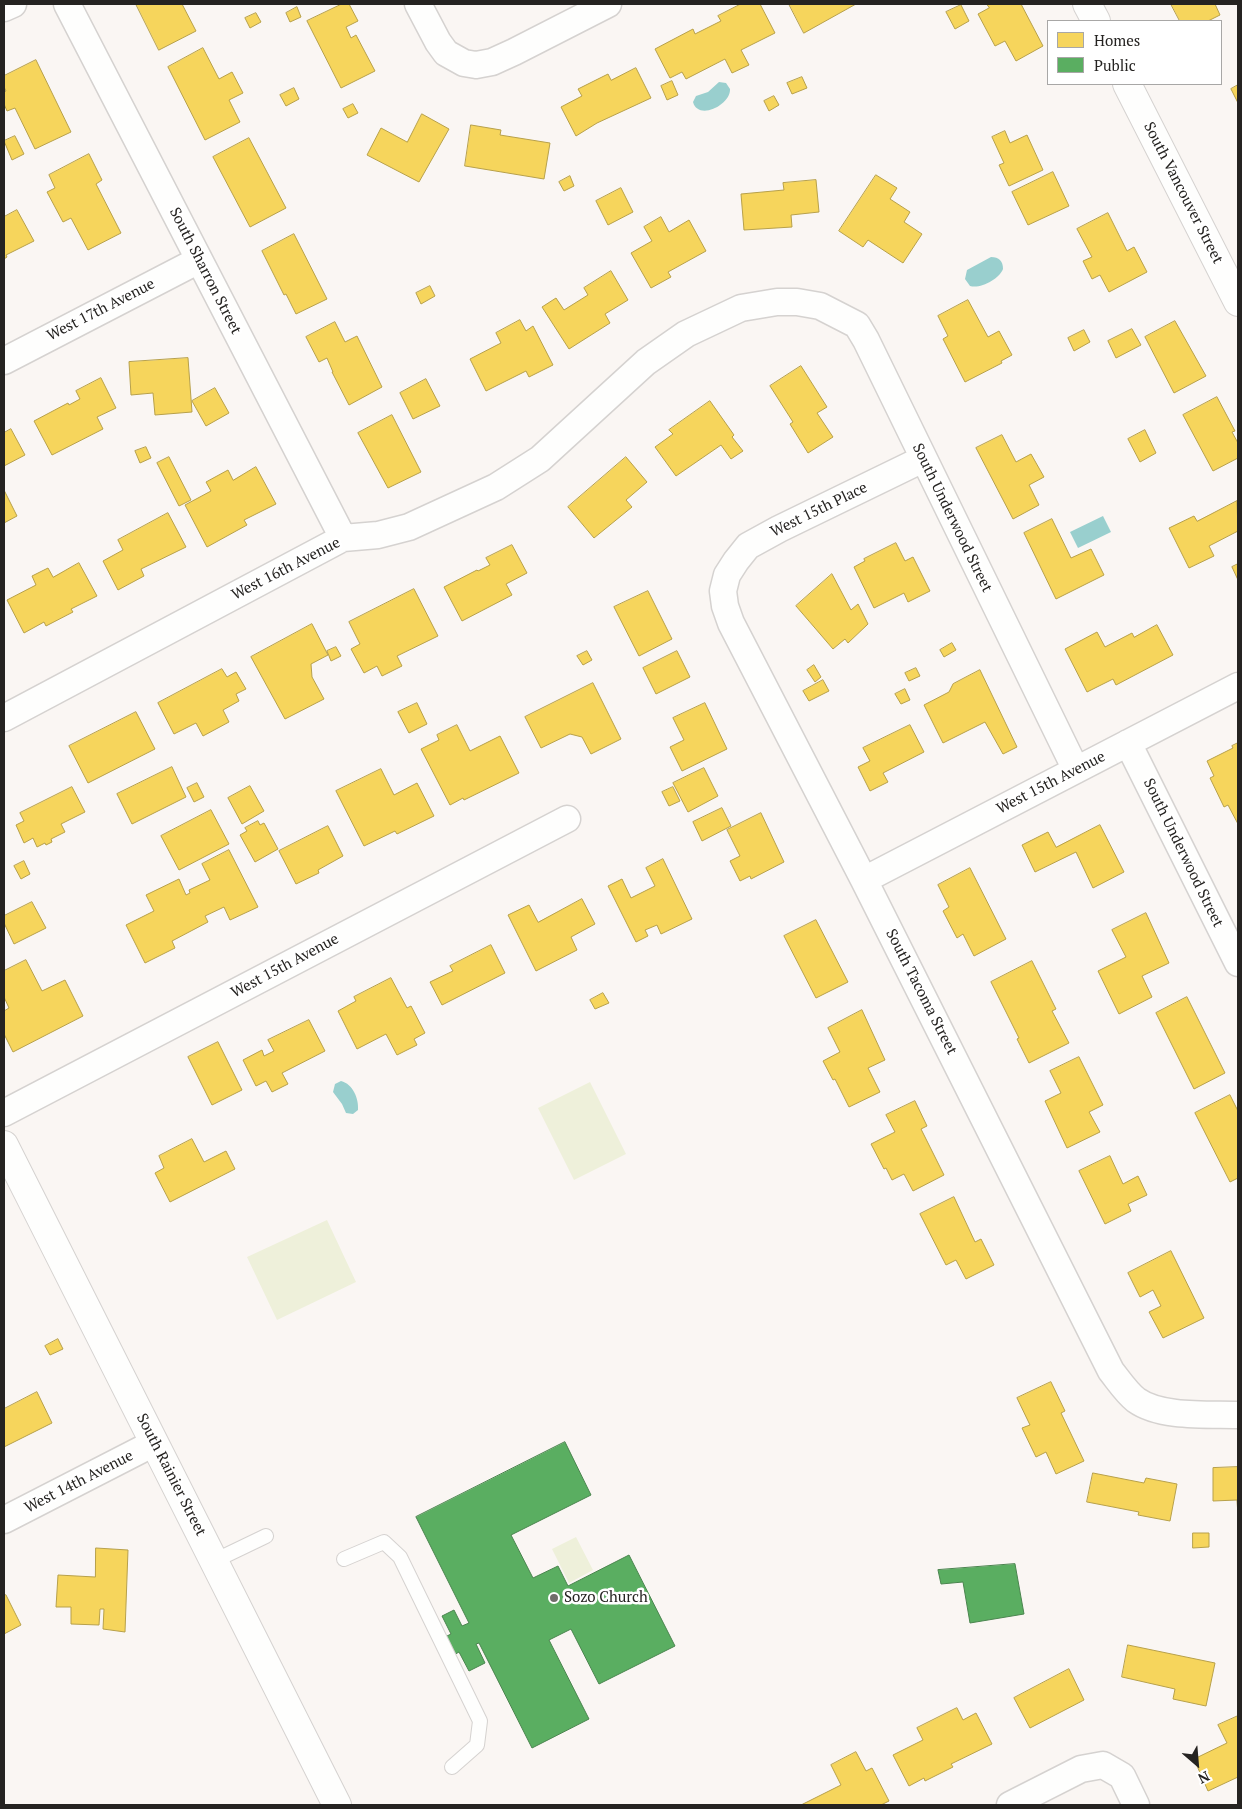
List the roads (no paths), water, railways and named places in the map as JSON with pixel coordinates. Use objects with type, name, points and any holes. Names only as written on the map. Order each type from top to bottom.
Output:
[{"type":"street","points":[[4,8],[12,4]]},
{"type":"street","name":"South Sharron Street","points":[[67,4],[343,538]]},
{"type":"street","points":[[418,4],[446,53],[464,63],[476,65],[492,62],[608,4]]},
{"type":"street","points":[[1087,4],[1095,20]]},
{"type":"street","name":"South Vancouver Street","points":[[1129,85],[1238,302]]},
{"type":"street","name":"West 17th Avenue","points":[[4,361],[199,260]]},
{"type":"street","name":"West 16th Avenue","points":[[4,718],[343,538],[378,535],[409,527],[496,487],[540,459],[646,362],[686,334],[741,308],[777,302],[797,302]]},
{"type":"street","name":"South Underwood Street","points":[[797,302],[820,306],[857,324],[1076,770]]},
{"type":"street","name":"West 15th Place","points":[[727,575],[736,560],[748,546],[923,459]]},
{"type":"street","name":"South Tacoma Street","points":[[727,575],[724,606],[731,623],[864,880],[1111,1371],[1126,1390],[1138,1401],[1154,1409],[1174,1412],[1238,1415]]},
{"type":"street","name":"West 15th Avenue","points":[[864,880],[1238,686]]},
{"type":"street","name":"South Underwood Street","points":[[1128,742],[1238,963]]},
{"type":"street","name":"West 15th Avenue","points":[[4,1112],[566,819]]},
{"type":"street","name":"South Rainier Street","points":[[4,1145],[337,1805]]},
{"type":"street","name":"West 14th Avenue","points":[[4,1520],[154,1443]]},
{"type":"street","points":[[1010,1805],[1081,1769],[1103,1765],[1122,1776],[1136,1805]]},
{"type":"lane","points":[[214,1560],[266,1536]]},
{"type":"lane","points":[[344,1559],[384,1542],[400,1558],[480,1721],[477,1745],[452,1767]]},
{"type":"water","points":[[719,82],[726,83],[730,89],[729,95],[725,100],[714,109],[701,110],[696,108],[693,102],[696,96],[708,92]]},
{"type":"water","points":[[991,257],[1001,262],[1003,269],[1001,273],[994,280],[984,285],[970,286],[965,279],[967,270]]},
{"type":"water","points":[[1103,516],[1111,532],[1078,548],[1070,532]]},
{"type":"water","points":[[341,1081],[349,1085],[356,1097],[358,1110],[353,1114],[346,1113],[333,1092],[335,1084]]},
{"type":"place","name":"Sozo Church","points":[[554,1598]]}]
